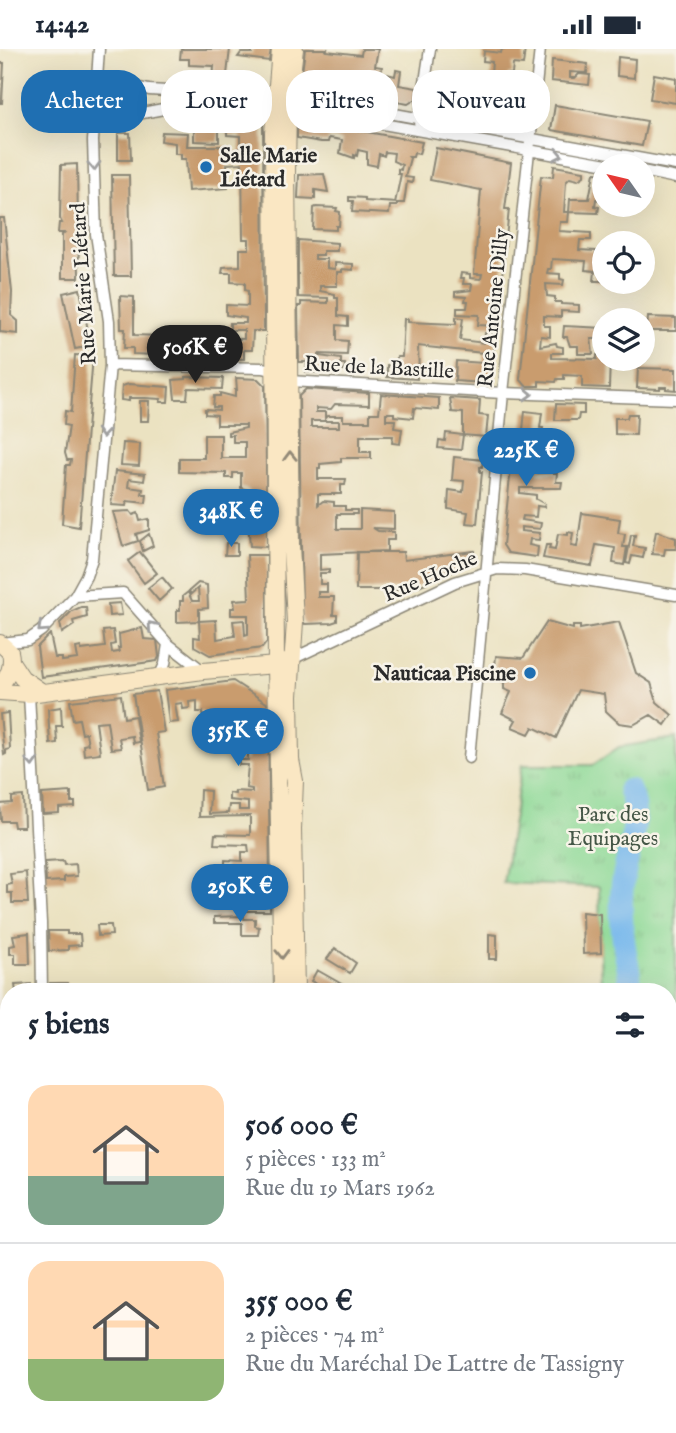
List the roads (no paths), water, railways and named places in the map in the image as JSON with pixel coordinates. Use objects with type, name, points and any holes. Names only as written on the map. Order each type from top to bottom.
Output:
[{"type":"main road","points":[[280,49],[282,983]]},
{"type":"main road","points":[[282,102],[295,49]]},
{"type":"main road","points":[[0,643],[10,652],[12,663],[35,692]]},
{"type":"main road","points":[[0,685],[12,663]]},
{"type":"main road","points":[[0,692],[35,692],[283,663]]},
{"type":"main road","points":[[283,663],[295,781],[293,829],[296,983]]},
{"type":"street","name":"Rue Marie Liétard","points":[[97,70],[99,49]]},
{"type":"street","points":[[427,70],[430,49]]},
{"type":"street","name":"Rue Antoine Dilly","points":[[468,758],[540,49]]},
{"type":"street","points":[[147,90],[282,102],[412,123]]},
{"type":"street","points":[[147,112],[184,105],[221,104],[229,107],[282,102]]},
{"type":"street","name":"Rue Marie Liétard","points":[[75,596],[92,559],[110,365],[109,321],[96,234],[95,133]]},
{"type":"street","points":[[469,133],[676,165]]},
{"type":"street","points":[[530,144],[592,160]]},
{"type":"street","points":[[655,173],[676,177]]},
{"type":"street","name":"Rue de la Bastille","points":[[110,365],[262,368],[282,376],[503,393],[676,399]]},
{"type":"street","name":"Rue Hoche","points":[[283,663],[455,582],[486,571],[507,568],[525,570],[676,595]]},
{"type":"street","points":[[0,643],[28,640],[75,596],[123,593],[168,644],[203,671]]},
{"type":"street","points":[[159,677],[165,664],[168,644]]},
{"type":"street","points":[[35,692],[42,983]]},
{"type":"waterway","points":[[629,790],[635,815],[623,878],[621,905],[630,983]]},
{"type":"place","name":"Salle Marie Liétard","points":[[206,167]]},
{"type":"place","name":"Nauticaa Piscine","points":[[530,673]]},
{"type":"park label","name":"Parc des Equipages","points":[[613,826]]}]
